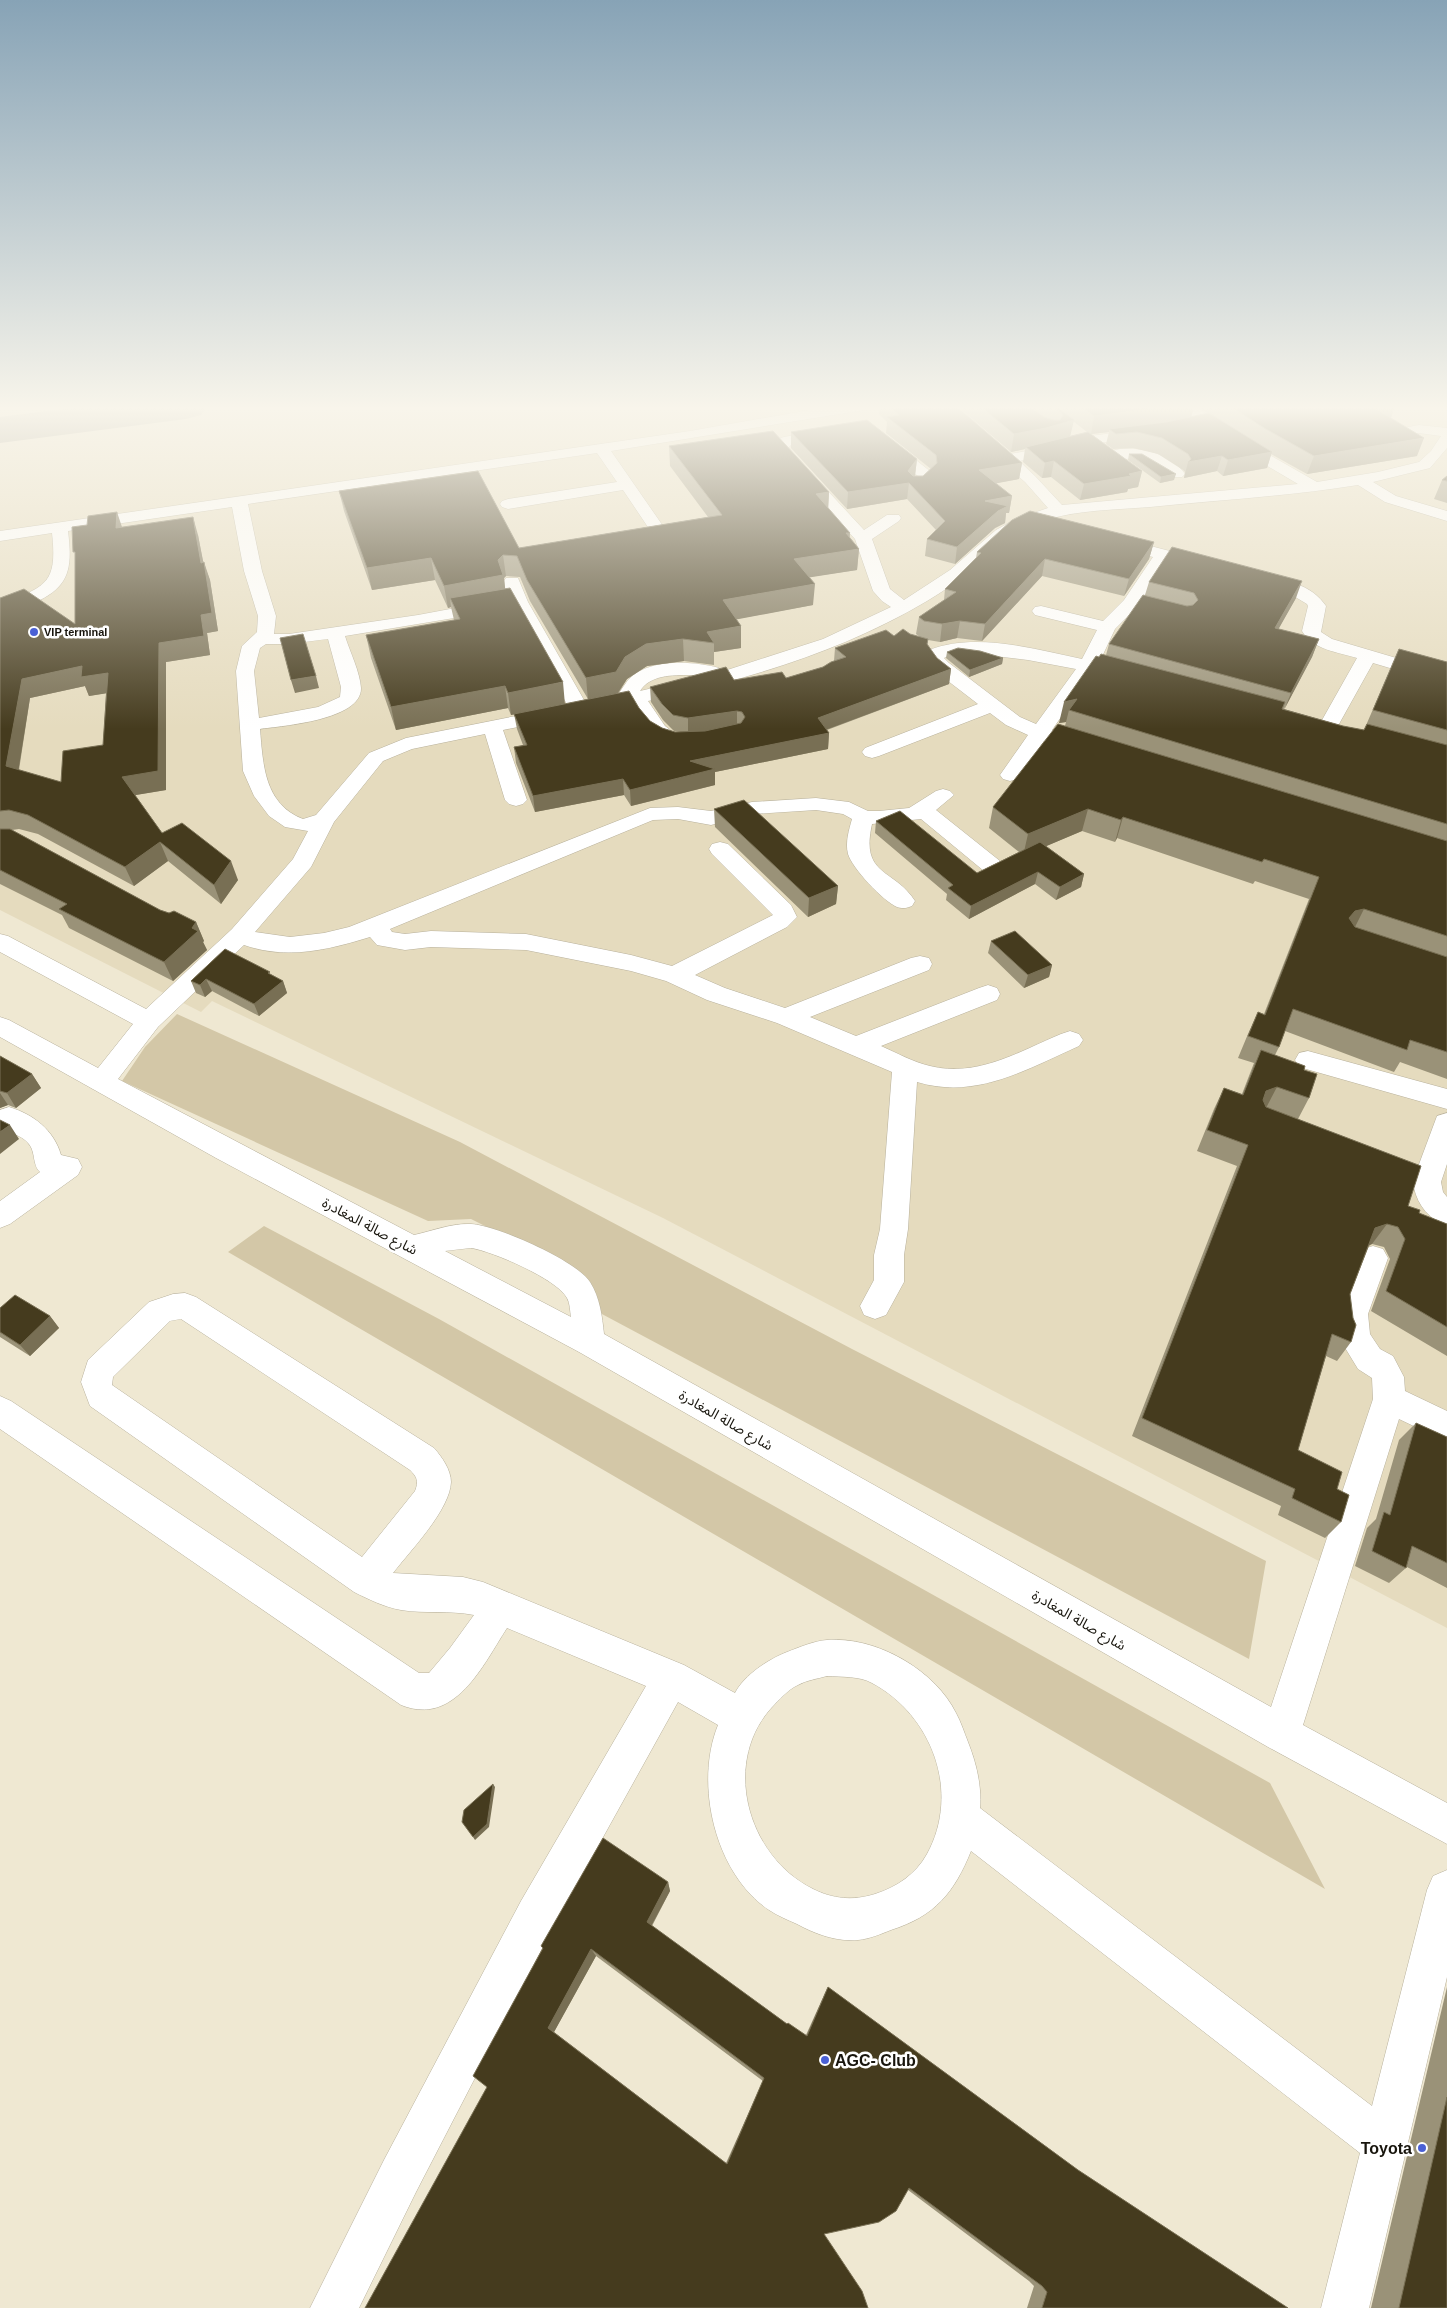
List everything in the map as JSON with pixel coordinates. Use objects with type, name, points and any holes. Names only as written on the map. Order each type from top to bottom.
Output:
[{"type":"street","points":[[0,536],[155,514]]},
{"type":"street","points":[[242,514],[253,571],[268,616],[266,632],[263,638],[251,646],[244,671],[253,772],[256,784],[262,796],[286,817],[302,825],[324,820]]},
{"type":"street","points":[[647,514],[664,539]]},
{"type":"street","points":[[840,514],[863,538],[879,586],[888,597],[904,607]]},
{"type":"street","points":[[101,1082],[149,1021],[184,985],[240,935],[302,862],[324,820],[376,757],[390,749],[423,740],[638,698],[733,675],[787,668],[888,625],[904,607],[961,570],[1001,533],[1024,521],[1047,514]]},
{"type":"street","points":[[863,538],[893,518]]},
{"type":"street","points":[[0,610],[41,595],[53,587],[62,560],[60,528]]},
{"type":"street","points":[[1097,538],[1219,569]]},
{"type":"street","points":[[1010,775],[1088,665],[1107,627],[1139,605],[1163,554]]},
{"type":"street","points":[[1246,576],[1292,588],[1306,594],[1317,606],[1311,627],[1314,636],[1326,643],[1447,679]]},
{"type":"street","points":[[512,582],[519,602],[576,704],[584,709]]},
{"type":"street","points":[[263,638],[289,639],[418,620],[519,602]]},
{"type":"street","points":[[1042,611],[1107,627]]},
{"type":"street","points":[[249,725],[332,709],[348,699],[351,687],[335,632]]},
{"type":"street","points":[[1106,753],[1039,733],[1013,721],[937,663],[932,648],[957,646],[1053,658],[1141,679]]},
{"type":"street","points":[[1327,729],[1368,656]]},
{"type":"street","points":[[638,698],[651,724],[667,738],[691,742]]},
{"type":"street","points":[[872,752],[991,706]]},
{"type":"street","points":[[492,726],[516,800]]},
{"type":"street","points":[[240,935],[259,943],[296,945],[324,942],[374,927],[650,814],[678,813],[711,818],[752,808],[816,804],[849,808],[863,817],[903,816],[915,814],[943,795]]},
{"type":"street","points":[[922,809],[992,866]]},
{"type":"street","points":[[863,817],[858,844],[859,857],[868,869],[904,901]]},
{"type":"street","points":[[674,975],[779,922],[785,916],[783,910],[720,849]]},
{"type":"street","points":[[374,927],[385,939],[405,942],[431,939],[526,942],[630,963],[674,975],[716,994],[786,1017],[858,1045],[925,1076],[948,1079],[970,1078],[990,1074],[1070,1040]]},
{"type":"street","points":[[0,942],[149,1021]]},
{"type":"street","points":[[786,1017],[920,964]]},
{"type":"street","points":[[858,1045],[988,994]]},
{"type":"street","name":"شارع صالة المغادرة","points":[[0,1026],[101,1082],[590,1342],[1280,1734],[1447,1824]]},
{"type":"street","points":[[1308,1060],[1447,1099]]},
{"type":"street","points":[[875,1306],[889,1282],[889,1255],[894,1229],[905,1068]]},
{"type":"street","points":[[0,1125],[9,1117],[16,1124],[36,1133],[49,1154],[48,1164],[68,1167],[0,1216]]},
{"type":"street","points":[[1447,1123],[1427,1182],[1431,1199],[1447,1214]]},
{"type":"street","points":[[1356,1154],[1427,1182]]},
{"type":"street","points":[[411,1248],[456,1237],[472,1236],[500,1243],[572,1282],[581,1296],[590,1342]]},
{"type":"street","points":[[1280,1734],[1389,1399],[1389,1383],[1382,1366],[1369,1359],[1361,1348],[1354,1331],[1353,1314],[1373,1258]]},
{"type":"street","points":[[366,1580],[427,1502],[434,1490],[435,1478],[430,1467],[422,1459],[185,1306],[173,1306],[160,1311],[99,1370],[95,1381],[97,1391],[104,1399],[366,1580],[385,1588],[407,1593],[448,1592],[466,1595],[671,1678],[740,1717]]},
{"type":"street","points":[[1389,1399],[1447,1427]]},
{"type":"street","points":[[0,1411],[414,1692],[427,1692],[440,1687],[500,1608]]},
{"type":"street","points":[[827,1658],[854,1659],[880,1667],[905,1681],[927,1701],[944,1726],[956,1755],[962,1786],[961,1818],[949,1855],[938,1875],[917,1897],[890,1912],[861,1919],[831,1917],[802,1908],[775,1890],[753,1866],[737,1838],[727,1807],[725,1775],[730,1745],[740,1717],[756,1694],[777,1676],[802,1664],[827,1658]]},
{"type":"street","points":[[334,2308],[536,1916],[671,1678]]},
{"type":"street","points":[[961,1818],[1385,2144]]},
{"type":"street","points":[[1345,2308],[1446,1904]]},
{"type":"shaded area","points":[[0,514],[1447,514],[1447,1628],[663,1218],[212,1001],[201,1012],[0,910]]},
{"type":"shaded area","points":[[177,1014],[460,1142],[852,1349],[1266,1561],[1249,1659],[600,1313],[577,1272],[471,1219],[428,1221],[122,1081],[145,1047]]},
{"type":"shaded area","points":[[264,1226],[439,1319],[1270,1783],[1325,1889],[228,1252]]},
{"type":"building","points":[[105,514],[117,514],[116,528],[193,517],[201,563],[204,562],[212,613],[201,615],[204,636],[159,643],[158,771],[122,777],[162,833],[182,823],[231,861],[214,885],[160,842],[125,867],[28,815],[9,810],[0,811],[0,598],[24,589],[75,624],[75,552],[73,552],[72,527],[87,525],[88,516]],"holes":[[[82,666],[81,677],[108,673],[103,745],[63,751],[61,782],[6,766],[22,679]]]},
{"type":"building","points":[[347,514],[501,514],[519,548],[722,515],[721,514],[833,514],[850,533],[846,533],[859,549],[794,559],[815,584],[723,600],[741,626],[707,632],[714,643],[683,639],[646,644],[625,657],[616,672],[586,678],[527,580],[517,556],[503,555],[498,560],[503,575],[444,586],[431,558],[367,568]]},
{"type":"building","points":[[938,514],[995,514],[957,547],[927,539],[945,521]]},
{"type":"building","points":[[1025,514],[1041,514],[1154,542],[1129,579],[1045,559],[985,624],[960,621],[942,624],[924,621],[919,617],[956,592],[945,589],[981,553],[977,552],[1012,520]]},
{"type":"building","points":[[1172,547],[1302,581],[1275,628],[1319,639],[1291,693],[1109,644],[1143,595],[1187,606],[1193,605],[1198,600],[1194,593],[1149,582]]},
{"type":"building","points":[[510,588],[563,682],[508,693],[505,686],[391,707],[366,635],[460,619],[450,598]]},
{"type":"building","points":[[903,629],[910,634],[928,639],[927,644],[937,658],[951,669],[818,718],[829,733],[690,761],[715,769],[630,790],[623,779],[533,796],[514,747],[527,745],[514,714],[629,691],[639,708],[650,721],[662,728],[675,732],[705,731],[741,723],[745,717],[742,712],[737,711],[688,718],[673,715],[662,704],[650,687],[726,667],[734,680],[782,672],[786,678],[823,667],[846,657],[835,648],[886,630],[894,636]]},
{"type":"building","points":[[303,634],[316,676],[291,680],[280,638]]},
{"type":"building","points":[[958,648],[980,651],[1003,658],[970,670],[947,652]]},
{"type":"building","points":[[1399,649],[1447,662],[1447,730],[1373,710]]},
{"type":"building","points":[[1101,654],[1285,702],[1282,709],[1343,726],[1364,730],[1367,724],[1447,745],[1447,824],[1069,710],[1077,699],[1064,702],[1096,656],[1099,657]]},
{"type":"building","points":[[1058,724],[1447,841],[1447,936],[1364,909],[1355,911],[1349,918],[1355,927],[1447,957],[1447,1052],[1410,1040],[1407,1050],[1293,1009],[1279,1047],[1248,1036],[1258,1012],[1265,1015],[1319,877],[1264,859],[1262,862],[1123,817],[1121,820],[1088,809],[1028,834],[993,807]]},
{"type":"building","points":[[744,800],[838,886],[809,898],[714,809]]},
{"type":"building","points":[[900,811],[977,873],[1040,842],[1084,874],[1060,887],[1038,872],[971,906],[948,888],[953,885],[876,821]]},
{"type":"building","points":[[0,829],[10,829],[160,910],[169,913],[174,911],[196,922],[192,928],[198,931],[164,962],[59,909],[67,904],[0,870]]},
{"type":"building","points":[[1015,931],[1052,965],[1028,975],[991,941]]},
{"type":"building","points":[[225,949],[270,972],[268,973],[283,981],[254,1004],[206,979],[200,985],[191,981]]},
{"type":"building","points":[[1261,1050],[1305,1066],[1304,1070],[1317,1074],[1309,1098],[1277,1087],[1266,1091],[1263,1100],[1266,1107],[1421,1166],[1408,1206],[1420,1210],[1419,1213],[1447,1224],[1447,1327],[1386,1291],[1405,1239],[1398,1227],[1387,1224],[1375,1228],[1350,1294],[1353,1318],[1356,1325],[1351,1342],[1332,1334],[1298,1450],[1342,1472],[1337,1489],[1349,1495],[1341,1522],[1292,1498],[1295,1489],[1142,1418],[1248,1145],[1207,1130],[1224,1088],[1243,1095]]},
{"type":"building","points":[[0,1056],[32,1074],[7,1093],[0,1091]]},
{"type":"building","points":[[0,1120],[10,1125],[0,1132]]},
{"type":"building","points":[[15,1295],[50,1316],[20,1345],[0,1332],[0,1308]]},
{"type":"building","points":[[1416,1423],[1447,1437],[1447,1563],[1412,1546],[1406,1568],[1372,1551],[1384,1512],[1390,1515]]},
{"type":"building","points":[[493,1784],[487,1824],[473,1837],[462,1822],[464,1810]]},
{"type":"building","name":"AGC- Club","points":[[603,1838],[668,1882],[647,1922],[787,2024],[807,2036],[828,1987],[1078,2170],[1288,2308],[1042,2308],[1047,2292],[1042,2286],[909,2188],[896,2211],[879,2222],[824,2234],[862,2291],[868,2308],[365,2308],[487,2087],[473,2076],[543,1948],[541,1946]],"holes":[[[591,1949],[764,2078],[727,2164],[548,2028]]]},
{"type":"building","points":[[1447,2097],[1447,2308],[1399,2308]]},
{"type":"place","name":"VIP terminal","points":[[34,632]]},
{"type":"place","name":"AGC- Club","points":[[825,2060]]},
{"type":"place","name":"Toyota","points":[[1422,2148]]}]
